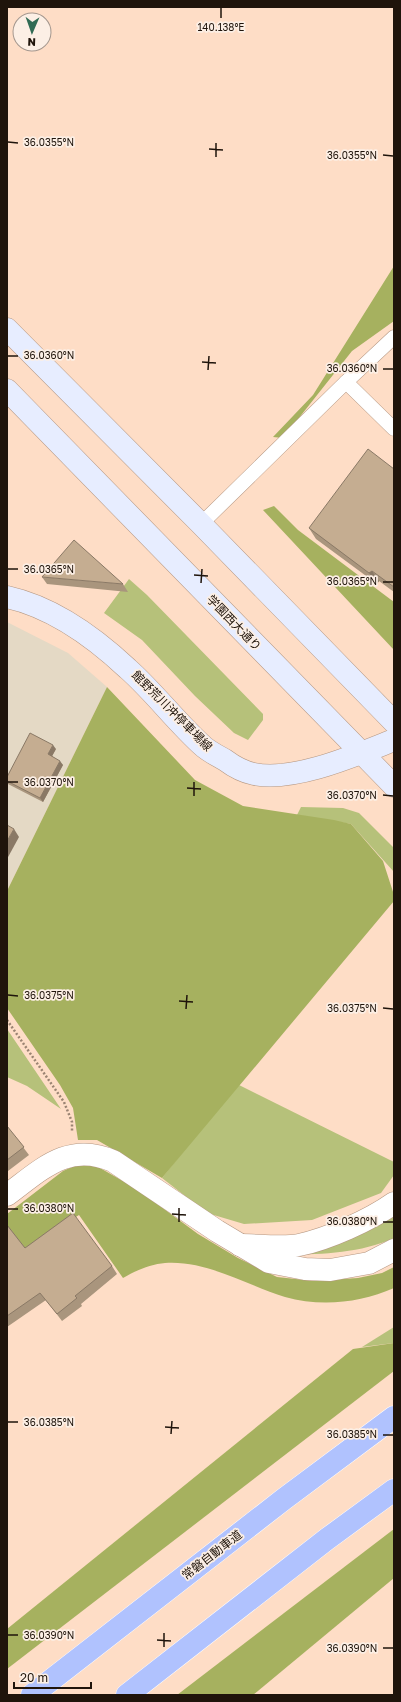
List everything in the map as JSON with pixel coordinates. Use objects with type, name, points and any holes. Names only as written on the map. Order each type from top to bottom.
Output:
[{"type":"highway","name":"常磐自動車道","points":[[32,1695],[284,1499],[394,1417]]},
{"type":"highway","points":[[127,1695],[327,1539],[394,1490]]},
{"type":"main road","points":[[7,329],[201,524],[394,722]]},
{"type":"main road","name":"学園西大通り","points":[[7,390],[394,786]]},
{"type":"main road","name":"館野荒川沖停車場線","points":[[7,597],[58,616],[95,641],[129,669],[205,747],[235,766],[253,774],[281,775],[303,772],[362,753],[394,740]]},
{"type":"street","points":[[7,1195],[50,1164],[73,1154],[89,1154],[100,1156],[113,1162],[239,1245],[269,1262],[304,1269],[324,1270],[369,1262],[394,1250]]},
{"type":"street","points":[[239,1245],[298,1245],[334,1234],[384,1210],[394,1203]]},
{"type":"lane","points":[[201,524],[394,337]]},
{"type":"lane","points":[[346,382],[394,429]]},
{"type":"path","points":[[7,1020],[64,1102],[72,1122],[73,1154]]},
{"type":"shaded area","points":[[7,622],[68,653],[107,687],[7,891]]},
{"type":"green space","points":[[394,266],[394,321],[352,351],[283,438],[273,437],[313,395]]},
{"type":"green space","points":[[274,506],[298,530],[394,602],[394,650],[263,510]]},
{"type":"green space","points":[[129,579],[147,595],[263,714],[263,720],[248,740],[234,733],[195,696],[142,640],[104,613]]},
{"type":"green space","points":[[107,687],[195,780],[243,806],[351,824],[383,861],[394,895],[394,901],[162,1178],[97,1140],[78,1140],[73,1108],[60,1085],[7,1008],[7,891]]},
{"type":"green space","points":[[301,807],[343,808],[359,813],[394,848],[394,872],[351,824],[297,815]]},
{"type":"green space","points":[[7,1029],[61,1109],[27,1086],[7,1077]]},
{"type":"green space","points":[[237,1084],[394,1162],[394,1175],[381,1193],[312,1220],[244,1224],[207,1213],[162,1178]]},
{"type":"green space","points":[[81,1163],[100,1168],[137,1189],[198,1234],[238,1258],[277,1277],[314,1281],[358,1278],[382,1273],[394,1267],[394,1288],[368,1297],[326,1303],[285,1297],[211,1269],[180,1263],[165,1263],[149,1266],[123,1278],[79,1215],[7,1261],[7,1214],[63,1171]]},
{"type":"green space","points":[[394,1217],[394,1238],[381,1243],[342,1252],[288,1255],[354,1235]]},
{"type":"green space","points":[[394,1327],[394,1343],[362,1347]]},
{"type":"green space","points":[[394,1343],[394,1371],[7,1669],[7,1629],[353,1349]]},
{"type":"green space","points":[[394,1529],[394,1578],[253,1695],[177,1695]]},
{"type":"building","points":[[368,449],[394,469],[394,587],[372,571],[369,573],[309,528]]},
{"type":"building","points":[[74,540],[123,584],[42,577]]},
{"type":"building","points":[[30,733],[53,745],[48,754],[60,761],[40,798],[7,781],[7,777]]},
{"type":"building","points":[[7,825],[14,829],[7,841]]},
{"type":"building","points":[[7,1126],[24,1147],[7,1160]]},
{"type":"building","points":[[73,1213],[112,1266],[75,1296],[77,1298],[57,1314],[40,1293],[7,1316],[7,1225],[25,1248]]}]
